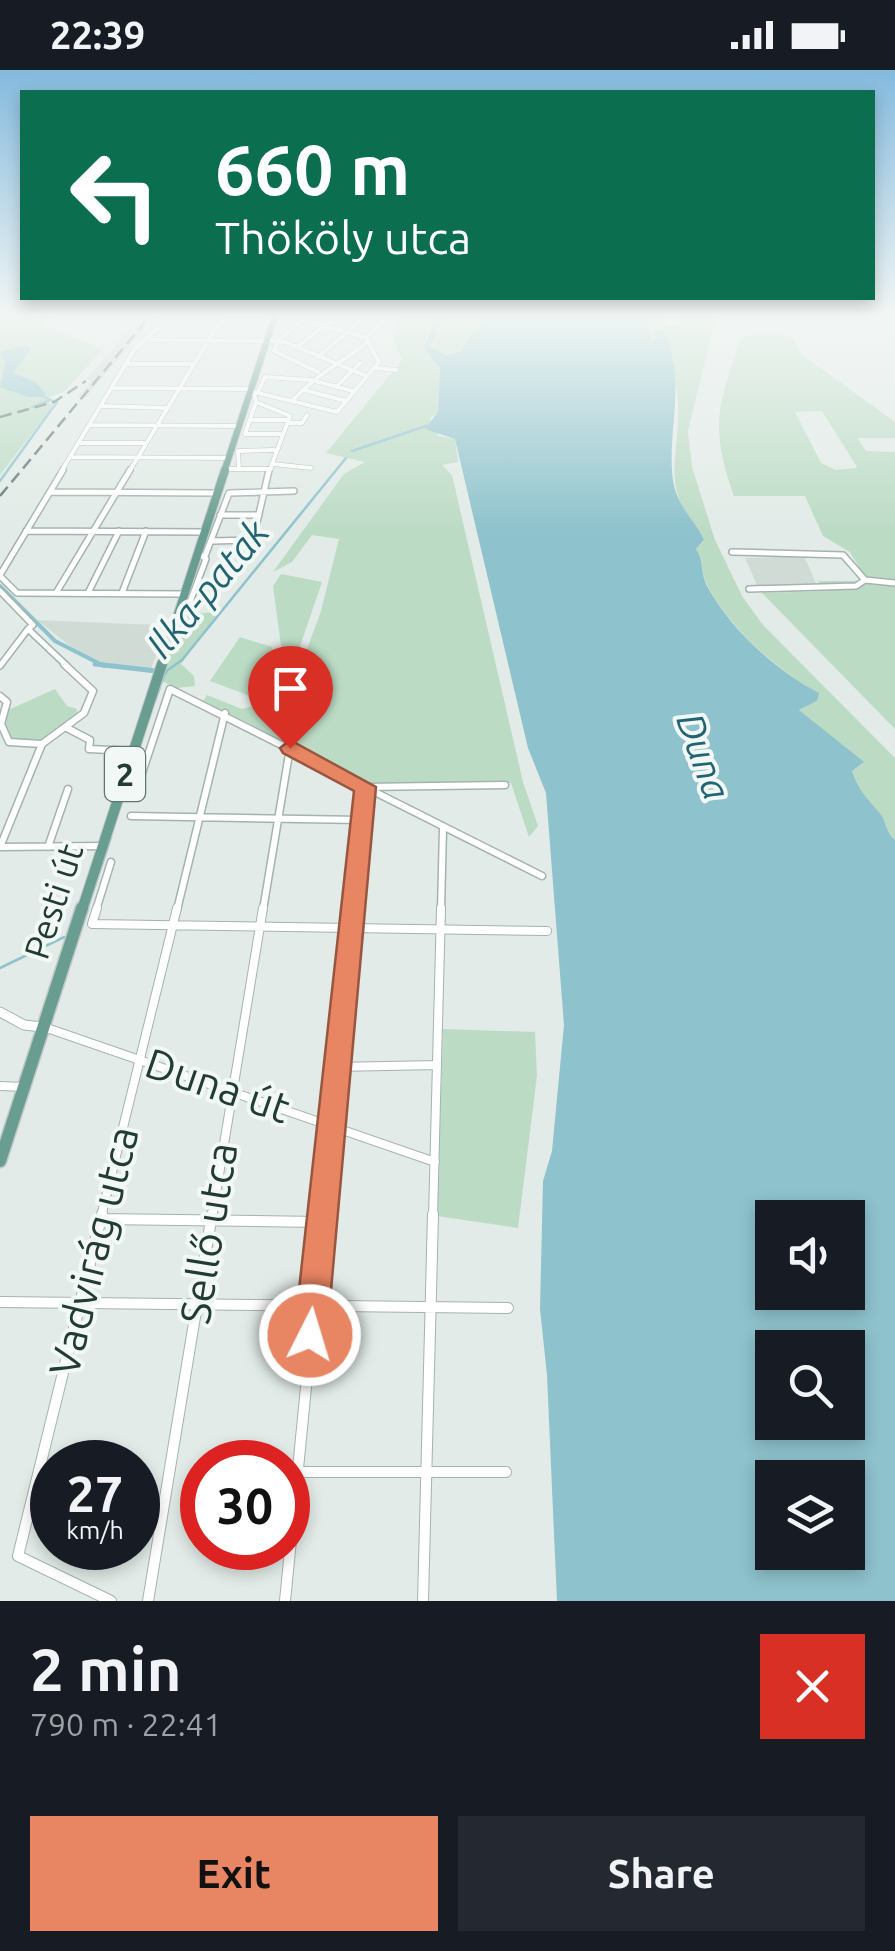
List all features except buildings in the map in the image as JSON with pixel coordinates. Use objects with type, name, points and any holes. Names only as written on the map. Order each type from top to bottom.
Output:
[{"type":"main road","name":"Pesti út","points":[[0,1161],[157,672],[200,556],[224,469],[254,387]]},
{"type":"street","points":[[253,391],[257,387]]},
{"type":"street","points":[[292,401],[306,387]]},
{"type":"street","points":[[343,387],[353,390]]},
{"type":"street","points":[[184,594],[17,593],[0,575],[112,388],[253,391],[336,412],[356,387]]},
{"type":"street","points":[[56,593],[180,389]]},
{"type":"street","points":[[304,390],[346,402]]},
{"type":"street","points":[[253,391],[256,402],[246,434],[281,434]]},
{"type":"street","points":[[212,540],[252,540],[260,515],[274,450],[290,415],[256,402]]},
{"type":"street","points":[[101,406],[169,408]]},
{"type":"street","points":[[250,420],[302,423],[308,415]]},
{"type":"street","points":[[89,425],[238,426]]},
{"type":"street","points":[[79,443],[147,443]]},
{"type":"street","points":[[238,469],[238,450],[274,450]]},
{"type":"street","points":[[70,457],[228,458]]},
{"type":"street","points":[[224,469],[311,468]]},
{"type":"street","points":[[50,492],[217,494]]},
{"type":"street","points":[[260,515],[220,515],[231,492],[294,492]]},
{"type":"street","name":"Pesti út","points":[[200,556],[212,540],[220,515]]},
{"type":"street","points":[[26,530],[204,532]]},
{"type":"street","points":[[88,594],[119,531]]},
{"type":"street","points":[[122,594],[146,532]]},
{"type":"street","points":[[732,552],[842,555],[864,580]]},
{"type":"street","points":[[190,602],[200,556]]},
{"type":"street","points":[[749,588],[856,586],[864,580],[895,583]]},
{"type":"street","points":[[0,592],[33,625],[0,666]]},
{"type":"street","points":[[28,628],[93,689],[84,713],[42,744],[0,847],[102,846]]},
{"type":"street","points":[[135,794],[170,689],[225,713],[542,876]]},
{"type":"street","points":[[0,696],[7,702],[1,724],[9,742],[42,744]]},
{"type":"street","name":"Vadvirág utca","points":[[110,1601],[18,1556],[225,713]]},
{"type":"street","points":[[65,727],[90,740],[89,749],[133,751]]},
{"type":"street","name":"Sellő utca","points":[[148,1601],[290,748]]},
{"type":"street","points":[[365,787],[505,786]]},
{"type":"street","points":[[301,1440],[365,787]]},
{"type":"street","points":[[48,847],[68,789]]},
{"type":"street","points":[[131,816],[362,820]]},
{"type":"street","points":[[423,1601],[443,828]]},
{"type":"street","points":[[112,862],[92,924],[547,931]]},
{"type":"street","name":"Duna út","points":[[0,1012],[24,1025],[42,1027],[140,1058],[435,1162]]},
{"type":"street","points":[[336,1066],[437,1065]]},
{"type":"street","points":[[0,1086],[24,1087]]},
{"type":"street","points":[[101,1219],[320,1222]]},
{"type":"street","points":[[0,1302],[508,1308]]},
{"type":"street","points":[[310,1472],[506,1472]]},
{"type":"street","points":[[285,1601],[288,1570]]},
{"type":"shaded area","points":[[86,387],[94,387],[85,398],[78,397]]},
{"type":"shaded area","points":[[804,556],[819,590],[760,592],[745,558]]},
{"type":"shaded area","points":[[37,620],[167,625],[151,669],[102,664],[78,652]]},
{"type":"green space","points":[[0,387],[68,387],[46,399],[53,406],[0,475]]},
{"type":"green space","points":[[380,387],[439,387],[438,413],[430,418],[439,436],[455,439],[458,462],[442,465],[452,475],[523,782],[538,826],[529,837],[511,783],[367,783],[203,701],[207,695],[242,709],[259,704],[282,717],[321,611],[339,539],[312,535],[292,562],[273,572],[344,474],[365,462],[326,453]]},
{"type":"green space","points":[[676,387],[699,387],[688,431],[692,467],[715,540],[742,596],[763,625],[895,758],[895,840],[852,771],[863,763],[799,710],[817,701],[818,693],[755,646],[728,617],[705,580],[696,549],[704,541],[690,521],[676,487]]},
{"type":"green space","points":[[725,387],[847,387],[895,422],[895,438],[857,438],[866,451],[895,452],[895,729],[762,593],[824,591],[818,581],[867,581],[850,552],[823,536],[805,496],[734,496],[719,435]],"holes":[[[822,411],[856,468],[836,470],[821,463],[795,412]]]},
{"type":"green space","points":[[281,574],[322,582],[298,652],[281,646],[273,586]]},
{"type":"green space","points":[[219,612],[181,664],[194,676],[195,686],[176,688],[158,679],[179,615]]},
{"type":"green space","points":[[240,637],[272,647],[280,694],[274,705],[210,681]]},
{"type":"green space","points":[[55,689],[67,706],[77,709],[76,719],[42,744],[9,742],[1,724],[6,711]]},
{"type":"green space","points":[[443,1029],[535,1032],[537,1076],[518,1228],[437,1216]]},
{"type":"water","points":[[1,387],[41,387],[46,394],[28,397]]},
{"type":"water","name":"Duna","points":[[439,387],[675,387],[673,483],[704,540],[696,549],[707,586],[728,618],[756,647],[786,673],[819,693],[817,701],[799,710],[864,762],[852,771],[895,840],[895,1601],[557,1601],[547,1375],[540,1309],[543,1181],[552,1151],[564,1025],[546,793],[528,748],[455,439],[425,429],[438,412]]},
{"type":"waterway","points":[[43,396],[53,401]]},
{"type":"waterway","points":[[32,407],[50,400]]},
{"type":"waterway","points":[[0,481],[57,402]]},
{"type":"waterway","name":"Ilka-patak","points":[[352,451],[426,426]]},
{"type":"waterway","name":"Ilka-patak","points":[[155,701],[165,672],[182,660],[346,458]]},
{"type":"waterway","points":[[0,586],[55,641],[102,665]]},
{"type":"waterway","points":[[95,664],[102,665]]},
{"type":"waterway","points":[[102,665],[165,672]]},
{"type":"waterway","name":"Ilka-patak","points":[[87,910],[111,837]]},
{"type":"waterway","name":"Ilka-patak","points":[[0,968],[64,937]]},
{"type":"railway","points":[[0,417],[54,402],[76,387]]},
{"type":"railway","points":[[0,496],[90,387]]},
{"type":"route","points":[[290,748],[365,787],[310,1335]]}]
